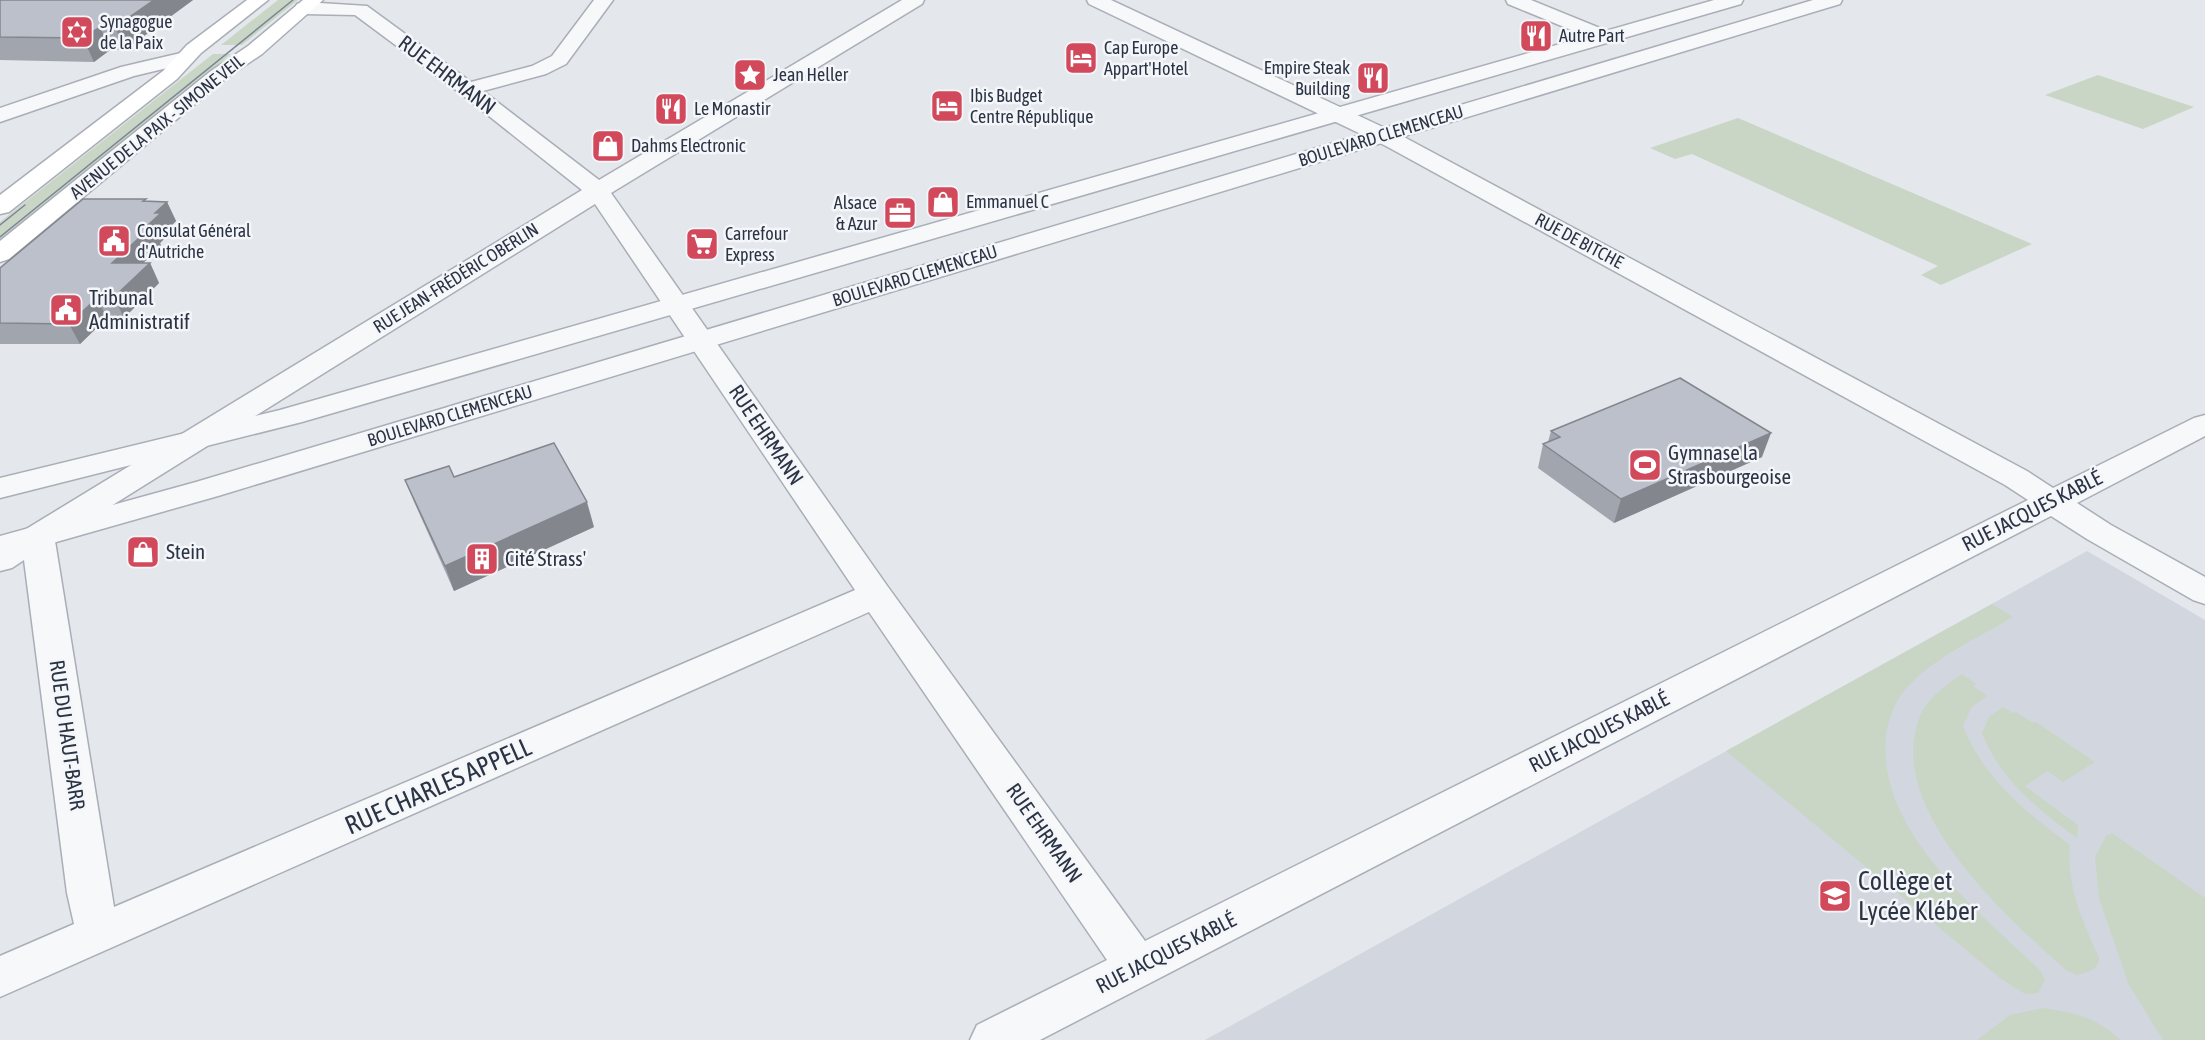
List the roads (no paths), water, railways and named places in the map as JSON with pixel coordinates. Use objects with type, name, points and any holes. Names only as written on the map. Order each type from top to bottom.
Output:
[{"type":"main road","name":"AVENUE DE LA PAIX - SIMONE VEIL","points":[[0,207],[170,75],[185,58],[259,0]]},
{"type":"main road","name":"AVENUE DE LA PAIX - SIMONE VEIL","points":[[0,254],[218,75],[255,50],[309,4]]},
{"type":"street","points":[[467,88],[539,70],[559,60],[604,0]]},
{"type":"street","name":"RUE JEAN-FRÉDÉRIC OBERLIN","points":[[0,560],[598,191],[915,0]]},
{"type":"street","name":"RUE DE BITCHE","points":[[1096,0],[1382,136],[2007,473],[2099,532],[2205,592]]},
{"type":"street","points":[[1515,0],[1605,37]]},
{"type":"street","name":"BOULEVARD CLEMENCEAU","points":[[0,489],[188,443],[1734,0]]},
{"type":"street","name":"BOULEVARD CLEMENCEAU","points":[[0,547],[207,489],[1829,0]]},
{"type":"street","name":"RUE EHRMANN","points":[[309,4],[360,10],[467,88],[598,191],[876,595],[1138,968]]},
{"type":"street","points":[[0,115],[128,71],[185,58]]},
{"type":"street","name":"RUE JACQUES KABLÉ","points":[[994,1040],[2205,424]]},
{"type":"street","name":"RUE DU HAUT-BARR","points":[[38,537],[89,893],[99,934]]},
{"type":"street","name":"RUE CHARLES APPELL","points":[[0,977],[876,595]]},
{"type":"tram line","points":[[0,237],[293,0]]},
{"type":"tram line","points":[[0,225],[25,205]]},
{"type":"place","name":"Synagogue de la Paix","points":[[77,32]]},
{"type":"place","name":"Autre Part","points":[[1536,36]]},
{"type":"place","name":"Cap Europe Appart'Hotel","points":[[1081,58]]},
{"type":"place","name":"Jean Heller","points":[[750,75]]},
{"type":"place","name":"Empire Steak Building","points":[[1373,78]]},
{"type":"place","name":"Ibis Budget Centre République","points":[[947,106]]},
{"type":"place","name":"Le Monastir","points":[[671,109]]},
{"type":"place","name":"Dahms Electronic","points":[[608,146]]},
{"type":"place","name":"Emmanuel C","points":[[943,202]]},
{"type":"place","name":"Alsace & Azur","points":[[900,213]]},
{"type":"place","name":"Consulat Général d'Autriche","points":[[114,241]]},
{"type":"place","name":"Carrefour Express","points":[[702,244]]},
{"type":"place","name":"Tribunal Administratif","points":[[66,310]]},
{"type":"place","name":"Gymnase la Strasbourgeoise","points":[[1645,465]]},
{"type":"place","name":"Stein","points":[[143,552]]},
{"type":"place","name":"Cité Strass'","points":[[482,559]]},
{"type":"place","name":"Collège et Lycée Kléber","points":[[1835,896]]}]
